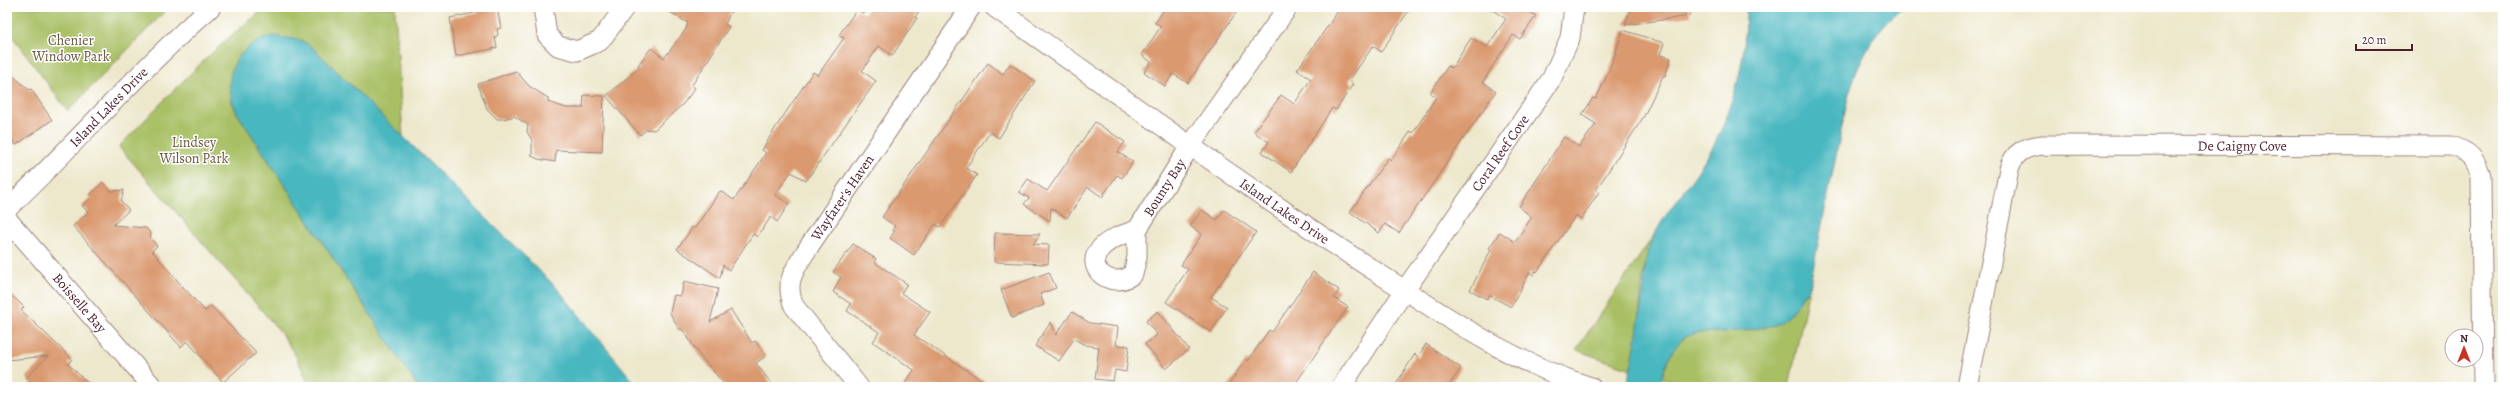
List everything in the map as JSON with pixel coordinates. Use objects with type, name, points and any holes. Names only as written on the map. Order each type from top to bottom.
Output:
[{"type":"street","name":"Island Lakes Drive","points":[[7,209],[60,160],[172,42],[211,7]]},
{"type":"street","points":[[543,7],[547,35],[558,46],[577,51],[600,41],[625,7]]},
{"type":"street","name":"Wayfarer's Haven","points":[[859,387],[794,306],[788,293],[789,279],[810,245],[971,7]]},
{"type":"street","name":"Island Lakes Drive","points":[[994,7],[1339,248],[1498,349],[1558,376],[1587,386]]},
{"type":"street","points":[[1192,145],[1288,7]]},
{"type":"street","name":"Coral Reef Cove","points":[[1405,290],[1552,78],[1570,38],[1574,7]]},
{"type":"street","name":"Bounty Bay","points":[[1137,230],[1192,145]]},
{"type":"street","name":"De Caigny Cove","points":[[1967,387],[2012,159],[2020,151],[2042,145],[2451,146],[2462,149],[2472,156],[2481,176],[2483,387]]},
{"type":"street","name":"Boisselle Bay","points":[[7,219],[153,387]]},
{"type":"street","points":[[1341,387],[1405,290]]},
{"type":"green space","name":"Chenier Window Park","points":[[7,7],[169,7],[68,111],[7,29]]},
{"type":"green space","name":"Lindsey Wilson Park","points":[[267,7],[395,7],[403,137],[313,48],[301,40],[231,100],[237,113],[418,387],[309,387],[296,356],[278,329],[119,147],[208,56]]},
{"type":"green space","points":[[1658,229],[1651,244],[1643,277],[1633,363],[1667,359],[1677,344],[1692,332],[1743,331],[1779,323],[1806,292],[1808,293],[1789,387],[1718,387],[1682,382],[1646,373],[1576,350]]},
{"type":"water","points":[[1746,7],[1905,7],[1894,15],[1876,35],[1862,59],[1852,84],[1848,97],[1808,293],[1805,292],[1797,305],[1778,324],[1738,331],[1707,332],[1694,334],[1684,338],[1675,348],[1667,363],[1659,387],[1626,387],[1636,340],[1647,252],[1666,215],[1702,165],[1722,129],[1736,89],[1740,69],[1746,28]]},
{"type":"water","points":[[272,36],[301,40],[313,48],[556,287],[638,387],[418,387],[237,113],[232,100],[230,87],[234,65],[248,48],[259,41]]},
{"type":"building","points":[[661,7],[733,7],[725,24],[729,27],[692,85],[695,88],[683,104],[654,130],[647,129],[640,135],[606,96],[640,67],[638,65],[651,48],[664,58],[686,29],[688,23]]},
{"type":"building","points":[[869,7],[922,7],[915,17],[917,18],[892,56],[879,46],[862,71],[876,81],[806,181],[791,172],[775,195],[789,204],[777,222],[771,217],[757,237],[753,234],[729,270],[723,265],[720,278],[677,249],[693,227],[695,228],[720,191],[734,200],[766,153],[762,150],[776,127],[813,72],[818,75],[844,38],[839,35],[857,9],[864,14]]},
{"type":"building","points":[[1166,7],[1240,7],[1188,83],[1173,74],[1165,86],[1144,72],[1151,62],[1142,55],[1161,26],[1155,23]]},
{"type":"building","points":[[1341,7],[1411,7],[1381,52],[1373,46],[1349,81],[1353,84],[1336,110],[1332,108],[1291,172],[1262,152],[1269,142],[1254,132],[1281,95],[1294,104],[1311,79],[1297,70]]},
{"type":"building","points":[[1488,7],[1522,7],[1536,16],[1520,39],[1513,35],[1492,67],[1483,82],[1496,91],[1399,233],[1385,224],[1379,233],[1350,212],[1388,158],[1391,160],[1411,131],[1413,133],[1436,97],[1430,93],[1448,66],[1452,68],[1471,38],[1487,47],[1506,19]]},
{"type":"building","points":[[1631,7],[1689,7],[1690,16],[1625,25]]},
{"type":"building","points":[[497,8],[501,28],[497,29],[498,35],[495,37],[497,48],[456,56],[450,18]]},
{"type":"building","points":[[1623,30],[1664,43],[1660,55],[1671,58],[1665,76],[1663,76],[1644,116],[1596,190],[1599,192],[1581,219],[1576,215],[1537,272],[1535,271],[1533,275],[1530,272],[1511,307],[1489,295],[1487,299],[1470,290],[1491,250],[1489,248],[1500,232],[1515,242],[1532,217],[1519,207],[1564,137],[1579,147],[1596,124],[1582,115],[1593,98],[1596,99],[1610,69]]},
{"type":"building","points":[[988,63],[1003,74],[1010,64],[1035,81],[999,138],[990,132],[966,168],[977,175],[940,227],[935,224],[914,255],[890,238],[895,231],[892,230],[895,226],[882,217]]},
{"type":"building","points":[[7,70],[29,90],[31,89],[52,120],[16,145],[7,132]]},
{"type":"building","points":[[516,71],[529,86],[548,98],[548,102],[566,108],[583,108],[584,95],[604,96],[602,152],[556,150],[555,162],[538,159],[532,156],[532,140],[527,132],[528,125],[514,116],[504,119],[497,119],[487,109],[478,84]]},
{"type":"building","points":[[1095,122],[1125,142],[1118,152],[1133,162],[1122,178],[1117,175],[1102,197],[1088,187],[1067,218],[1051,208],[1050,221],[1024,204],[1029,198],[1019,192],[1028,179],[1047,191]]},
{"type":"building","points":[[103,182],[111,191],[124,190],[121,201],[129,210],[113,225],[146,228],[151,234],[150,238],[157,246],[152,251],[183,287],[205,311],[211,306],[256,353],[223,382],[187,341],[181,347],[73,226],[88,212],[82,206],[91,198],[89,196]]},
{"type":"building","points":[[1202,210],[1217,220],[1224,210],[1256,232],[1211,297],[1227,307],[1211,332],[1166,302],[1188,269],[1181,265],[1202,234],[1190,226]]},
{"type":"building","points":[[995,233],[1040,234],[1033,244],[1049,245],[1048,264],[994,262]]},
{"type":"building","points":[[853,244],[876,259],[874,262],[907,284],[901,293],[930,312],[914,335],[992,387],[903,387],[914,370],[873,342],[879,332],[847,311],[851,304],[833,292],[841,277],[833,272]]},
{"type":"building","points":[[1049,272],[1056,288],[1040,294],[1044,305],[1012,318],[1001,290]]},
{"type":"building","points":[[1313,272],[1339,290],[1334,298],[1348,307],[1293,387],[1227,387],[1246,359],[1248,361],[1269,330],[1272,332]]},
{"type":"building","points":[[684,281],[718,289],[710,322],[731,310],[752,343],[755,341],[766,356],[756,363],[774,387],[727,387],[700,356],[683,330],[679,329],[670,313],[674,295],[681,296]]},
{"type":"building","points":[[7,291],[24,307],[21,310],[72,359],[68,364],[92,387],[35,387],[26,378],[48,356],[7,360]]},
{"type":"building","points":[[1158,311],[1189,349],[1166,369],[1145,344],[1157,335],[1146,321]]},
{"type":"building","points":[[1072,312],[1090,323],[1118,327],[1116,345],[1129,346],[1126,372],[1115,370],[1113,381],[1095,379],[1099,347],[1085,345],[1074,339],[1059,361],[1035,346],[1051,322],[1056,335]]},
{"type":"building","points":[[1426,344],[1461,368],[1448,387],[1394,387],[1415,354],[1418,357]]}]
